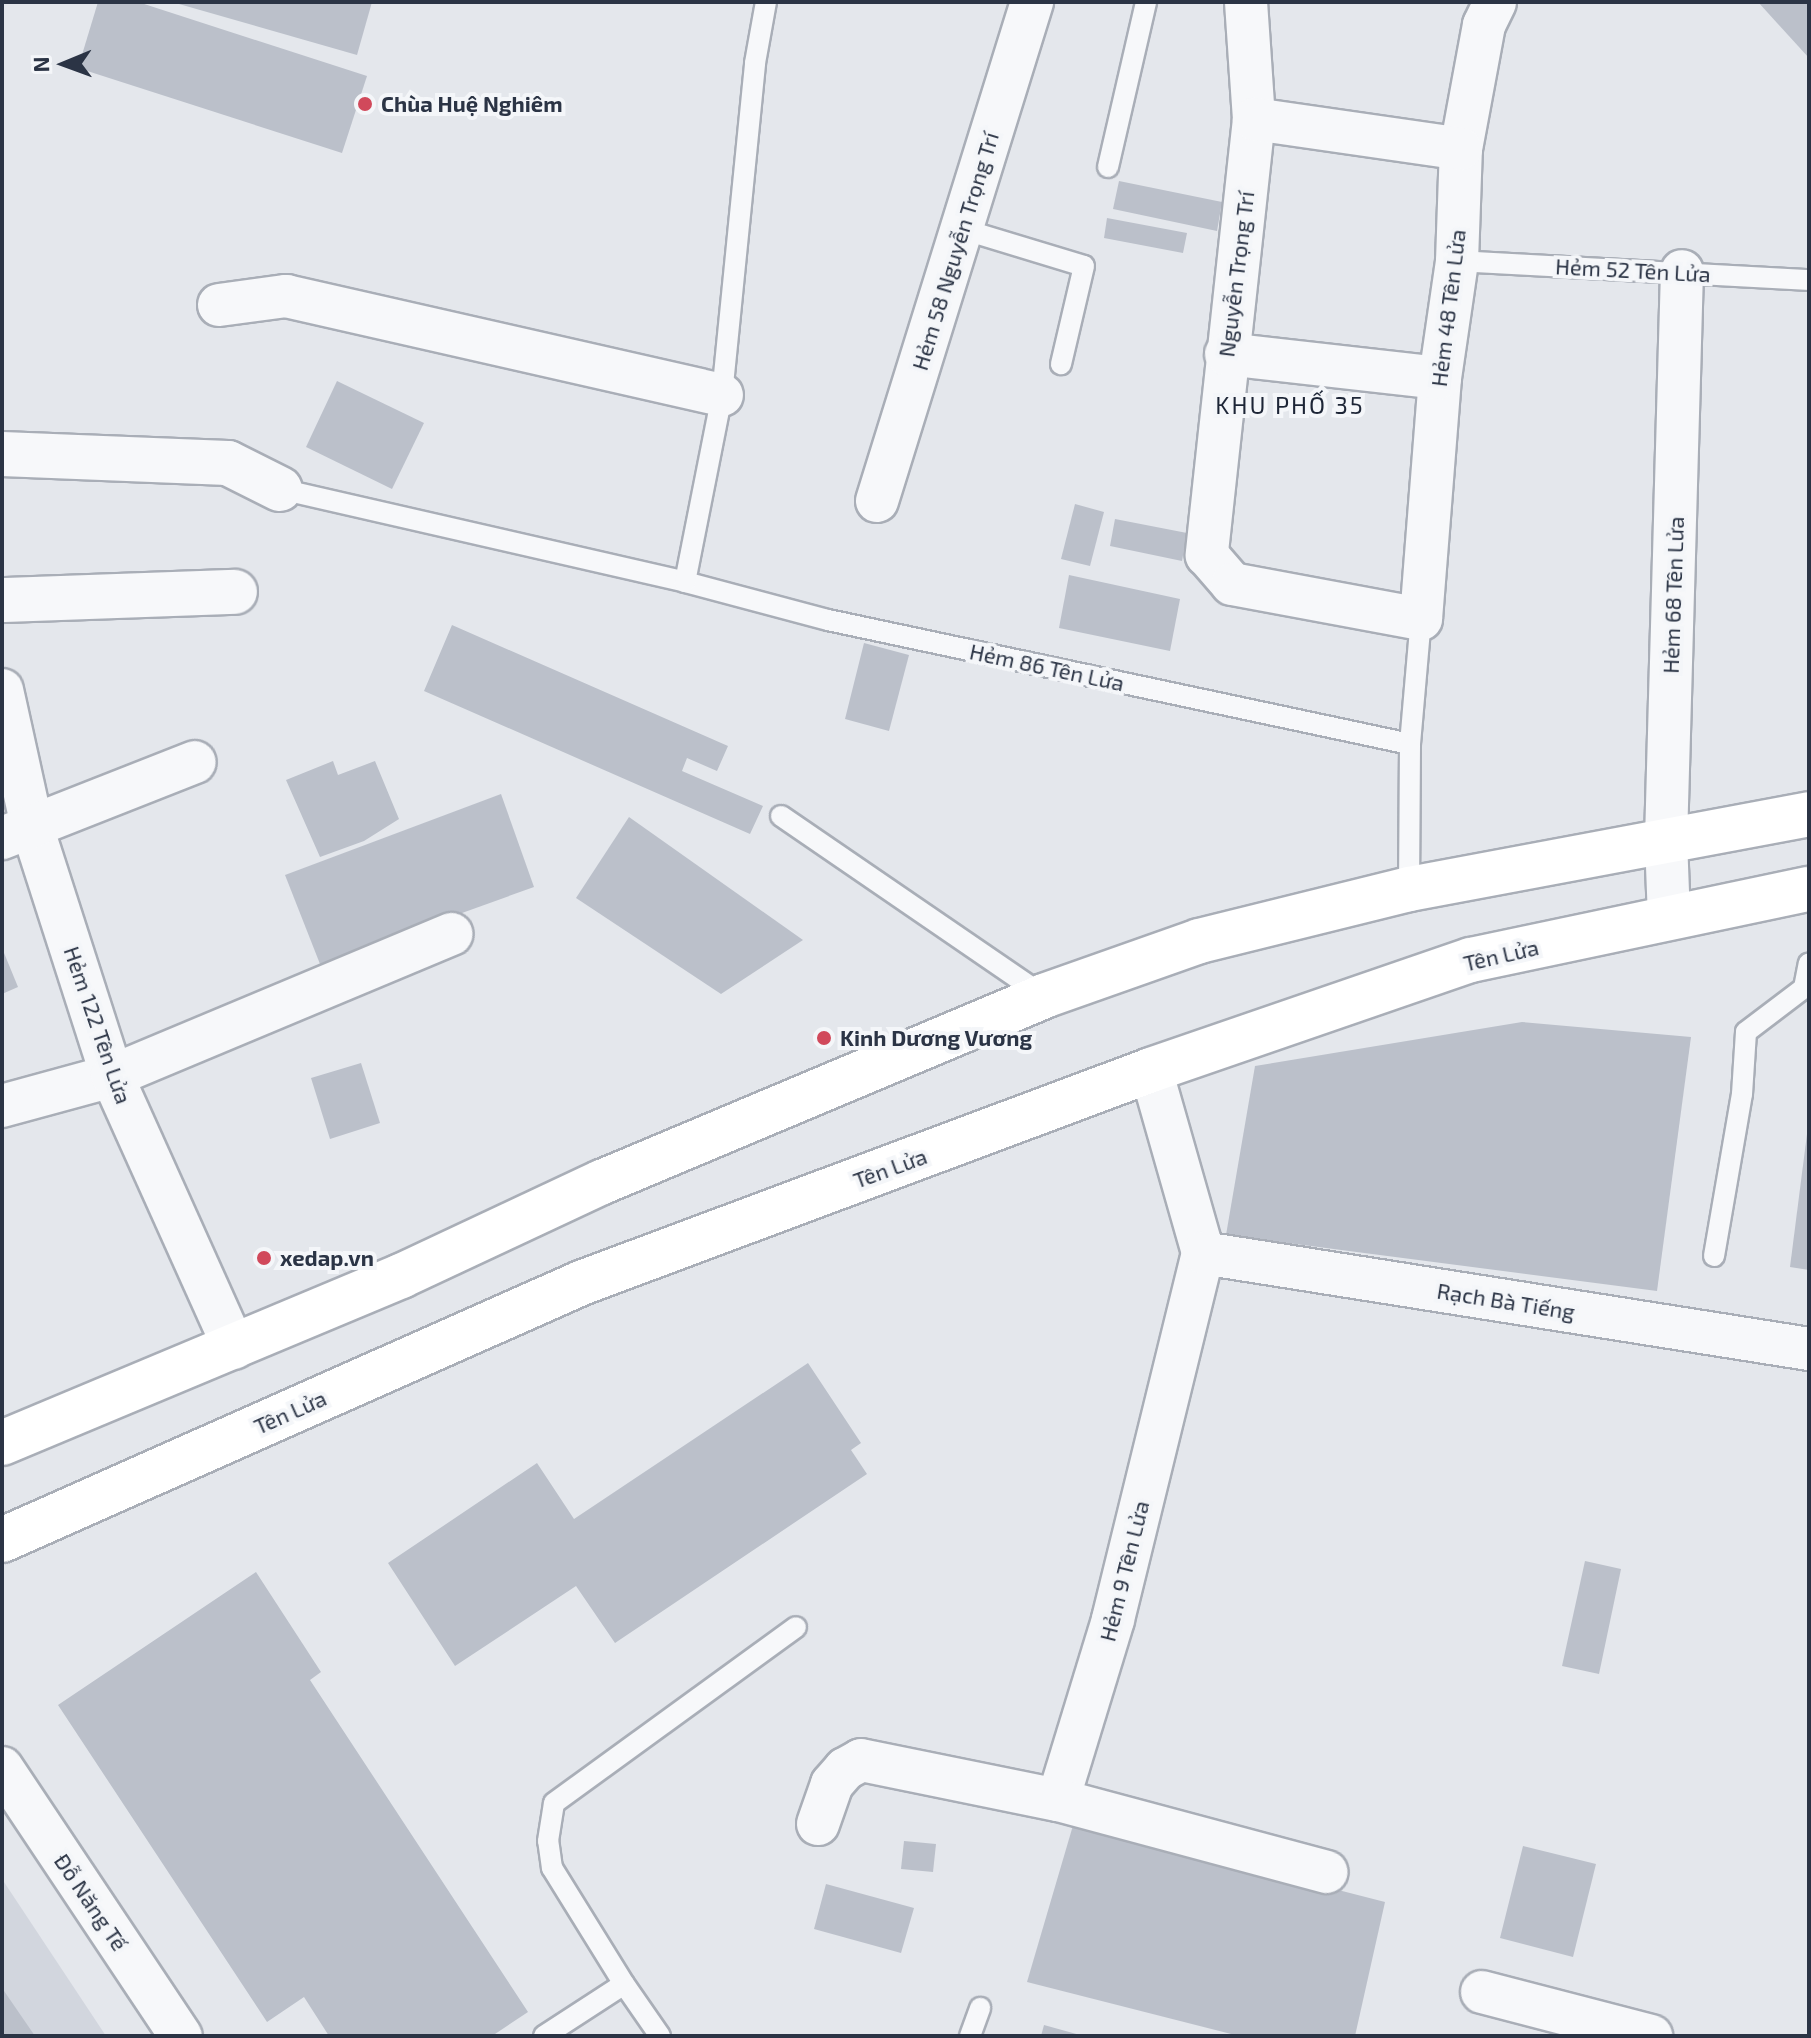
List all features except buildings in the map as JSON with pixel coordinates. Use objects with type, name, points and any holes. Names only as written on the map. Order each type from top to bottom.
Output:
[{"type":"main road","points":[[2,1443],[234,1348],[602,1182],[1044,996],[1199,941],[1409,889],[1809,814]]},
{"type":"main road","name":"Tên Lửa","points":[[2,1540],[581,1283],[1151,1070],[1471,960],[1809,889]]},
{"type":"street","name":"Hẻm 58 Nguyễn Trọng Trí","points":[[877,501],[1032,2]]},
{"type":"street","name":"Nguyễn Trọng Trí","points":[[1246,2],[1254,119],[1226,354],[1207,555],[1232,584],[1421,619]]},
{"type":"street","name":"Hẻm 48 Tên Lửa","points":[[1421,619],[1440,378],[1457,261],[1461,149],[1484,25],[1495,2]]},
{"type":"street","points":[[1254,119],[1461,149]]},
{"type":"street","name":"Hẻm 68 Tên Lửa","points":[[1669,918],[1666,840],[1682,271]]},
{"type":"street","points":[[219,305],[286,296],[722,395]]},
{"type":"street","points":[[1226,354],[1440,378]]},
{"type":"street","points":[[2,454],[228,463],[280,489]]},
{"type":"street","points":[[2,600],[235,592]]},
{"type":"street","name":"Hẻm 122 Tên Lửa","points":[[2,690],[17,832],[112,1076],[234,1348]]},
{"type":"street","points":[[17,832],[195,762]]},
{"type":"street","points":[[2,1106],[112,1076],[452,934]]},
{"type":"street","name":"Hẻm 9 Tên Lửa","points":[[1058,1800],[1113,1620],[1203,1253],[1151,1070]]},
{"type":"street","name":"Rạch Bà Tiếng","points":[[1203,1253],[1809,1349]]},
{"type":"street","points":[[818,1824],[832,1784],[845,1769],[861,1760],[1058,1800],[1327,1872]]},
{"type":"street","name":"Đỗ Năng Tế","points":[[2,1768],[181,2036]]},
{"type":"street","points":[[1482,1992],[1651,2036]]},
{"type":"lane","points":[[685,582],[722,395],[755,63],[766,2]]},
{"type":"lane","points":[[1108,167],[1146,2]]},
{"type":"lane","points":[[962,229],[1084,266],[1061,364]]},
{"type":"lane","name":"Hẻm 52 Tên Lửa","points":[[1457,261],[1809,280]]},
{"type":"lane","name":"Hẻm 86 Tên Lửa","points":[[280,489],[685,582],[828,620],[1410,744]]},
{"type":"lane","points":[[1409,889],[1410,744],[1421,619]]},
{"type":"lane","points":[[781,816],[1044,996]]},
{"type":"lane","points":[[1714,1256],[1742,1094],[1746,1032],[1806,988],[1809,963]]},
{"type":"lane","points":[[660,2036],[552,1868],[548,1841],[554,1803],[796,1627]]},
{"type":"lane","points":[[544,2036],[624,1984]]},
{"type":"lane","points":[[970,2036],[980,2008]]},
{"type":"shaded area","points":[[2,1879],[106,2036],[2,2036]]},
{"type":"place","name":"Chùa Huệ Nghiêm","points":[[365,104]]},
{"type":"place","name":"Kinh Dương Vương","points":[[824,1038]]},
{"type":"place","name":"xedap.vn","points":[[264,1258]]},
{"type":"district","name":"KHU PHỐ 35","points":[[1290,405]]}]
